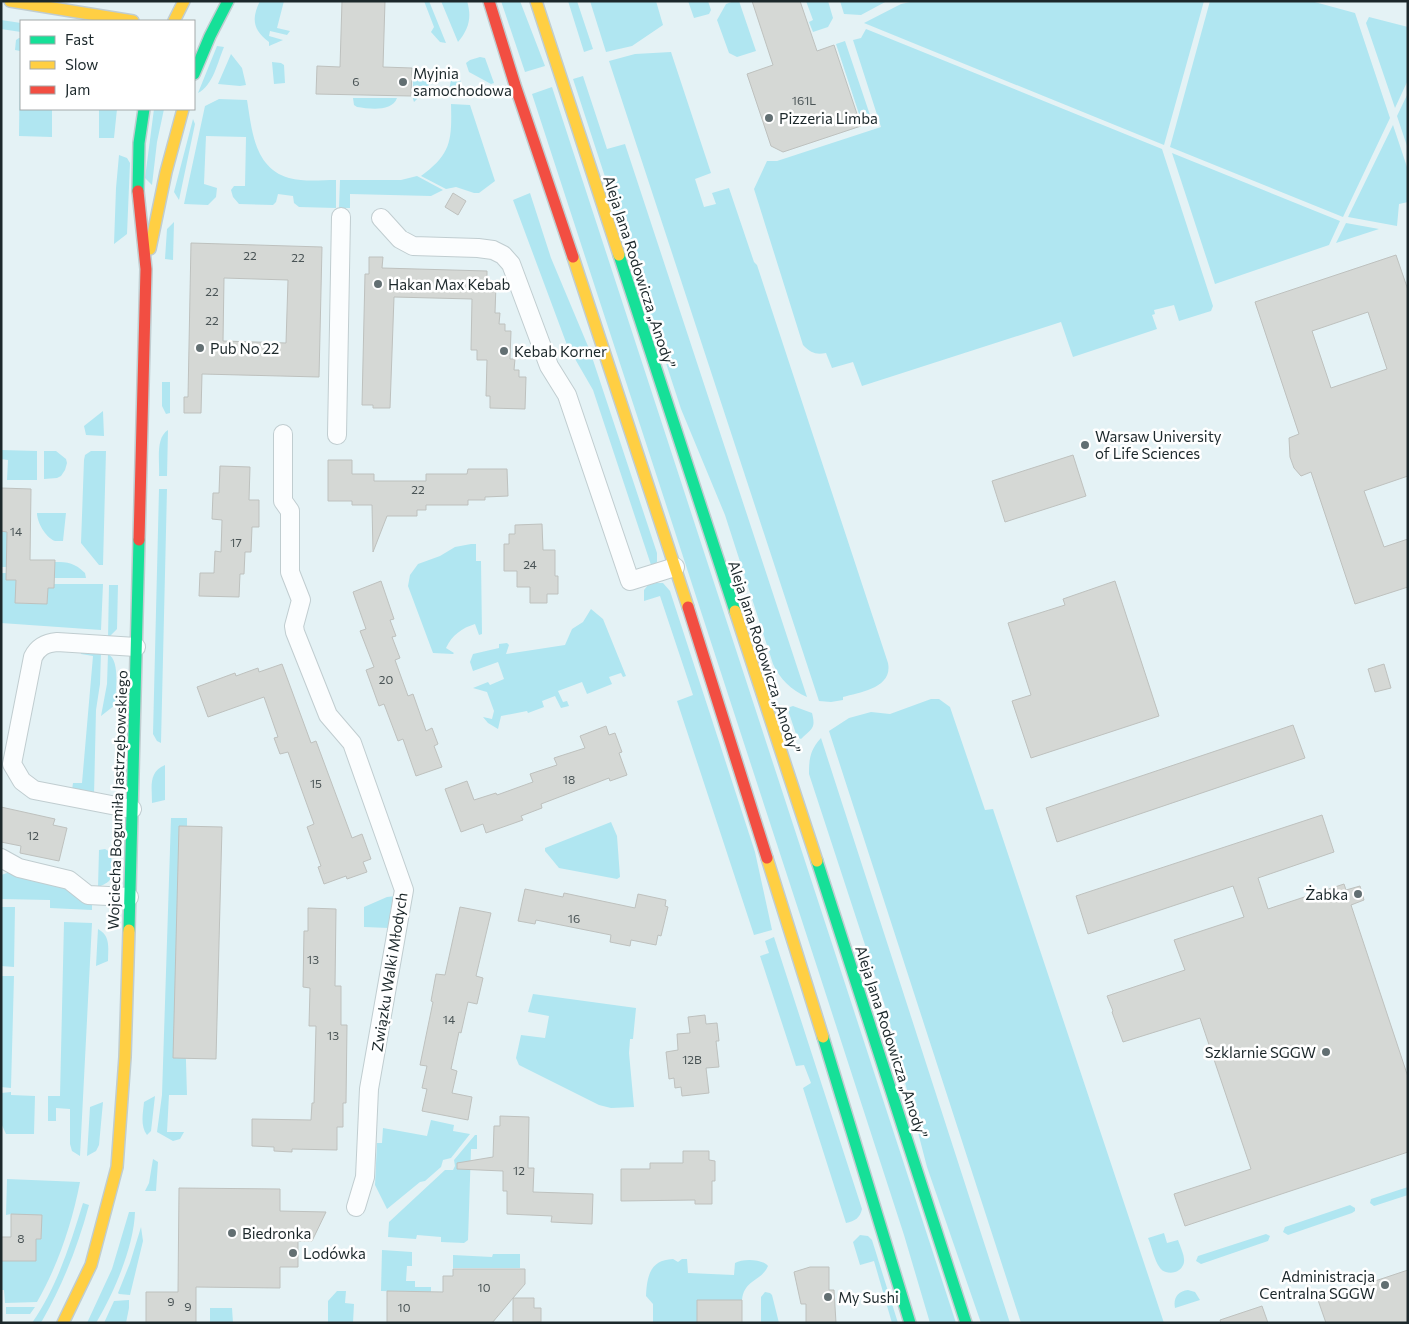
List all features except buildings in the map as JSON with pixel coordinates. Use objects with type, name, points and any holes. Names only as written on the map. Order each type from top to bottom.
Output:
[{"type":"main road","points":[[10,1],[127,20]]},
{"type":"main road","points":[[174,20],[184,1]]},
{"type":"main road","points":[[195,71],[206,35],[228,1]]},
{"type":"main road","points":[[489,1],[515,85],[540,155],[675,567],[791,933],[910,1323]]},
{"type":"main road","name":"Aleja Jana Rodowicza „Anody”","points":[[536,1],[787,773],[914,1155],[966,1323]]},
{"type":"main road","name":"Wojciecha Bogumiła Jastrzębowskiego","points":[[63,1323],[91,1265],[109,1202],[117,1167],[125,1057],[146,269],[138,186],[139,143],[144,110]]},
{"type":"main road","name":"Wojciecha Bogumiła Jastrzębowskiego","points":[[146,269],[166,172],[183,110]]},
{"type":"street","points":[[337,435],[341,217]]},
{"type":"street","points":[[381,218],[400,239],[413,246],[493,250],[503,255],[511,264],[549,366],[566,395],[630,581],[675,567]]},
{"type":"street","name":"Związku Walki Młodych","points":[[283,434],[283,501],[290,511],[290,572],[301,600],[294,626],[295,632],[328,715],[352,743],[404,890],[369,1089],[365,1177],[356,1207]]},
{"type":"street","points":[[132,809],[34,790],[22,781],[12,764],[33,657],[40,647],[57,642],[136,647]]},
{"type":"street","points":[[1,858],[20,868],[69,880],[88,895],[129,897]]},
{"type":"shaded area","points":[[260,1],[284,1],[277,28],[290,31],[287,35],[270,31],[269,36],[283,40],[269,46],[269,42],[260,33],[255,24],[255,13]]},
{"type":"shaded area","points":[[424,1],[429,1],[446,43],[440,42],[431,32],[434,27]]},
{"type":"shaded area","points":[[441,1],[467,1],[468,23],[465,32],[458,42]]},
{"type":"shaded area","points":[[501,1],[520,1],[545,66],[525,72]]},
{"type":"shaded area","points":[[568,1],[577,1],[593,49],[584,52]]},
{"type":"shaded area","points":[[590,1],[656,1],[663,25],[632,46],[606,52]]},
{"type":"shaded area","points":[[688,1],[708,1],[711,10],[709,14],[694,18]]},
{"type":"shaded area","points":[[739,1],[756,51],[737,57],[729,53],[717,20],[726,4]]},
{"type":"shaded area","points":[[806,1],[828,1],[833,18],[828,27],[813,32],[809,22],[813,20]]},
{"type":"shaded area","points":[[840,1],[887,1],[861,15],[844,14]]},
{"type":"shaded area","points":[[915,1],[1204,1],[1164,145],[864,23],[901,4]]},
{"type":"shaded area","points":[[1210,1],[1311,1],[1355,13],[1390,118],[1343,217],[1170,147]]},
{"type":"shaded area","points":[[1369,17],[1408,27],[1408,80],[1395,108],[1366,23]]},
{"type":"shaded area","points":[[1,20],[20,23],[20,32],[1,29]]},
{"type":"shaded area","points":[[866,29],[1162,149],[1213,306],[1211,311],[1179,321],[1174,305],[1154,310],[1155,314],[1152,315],[1157,329],[1073,357],[1061,322],[862,386],[853,362],[832,368],[826,353],[811,352],[806,348],[803,345],[754,189],[767,161],[777,161],[881,127],[853,40],[861,38]]},
{"type":"shaded area","points":[[20,38],[20,51],[15,50],[16,40]]},
{"type":"shaded area","points":[[845,41],[871,118],[868,124],[863,126],[836,44]]},
{"type":"shaded area","points":[[217,46],[224,47],[214,73],[208,85],[198,93]]},
{"type":"shaded area","points":[[20,51],[20,110],[52,110],[52,137],[19,136]]},
{"type":"shaded area","points":[[671,52],[711,173],[695,179],[704,207],[716,204],[712,193],[729,188],[754,262],[757,265],[888,663],[888,671],[885,678],[874,688],[843,697],[843,700],[819,701],[609,61],[635,54]]},
{"type":"shaded area","points":[[231,54],[242,68],[246,85],[218,84]]},
{"type":"shaded area","points":[[480,57],[485,58],[494,83],[491,84],[469,72],[466,63]]},
{"type":"shaded area","points":[[272,62],[284,65],[285,83],[274,84]]},
{"type":"shaded area","points":[[457,72],[463,88],[462,93],[448,96],[451,80]]},
{"type":"shaded area","points":[[583,76],[607,149],[625,144],[807,697],[787,684],[773,664],[725,515],[681,409],[573,79]]},
{"type":"shaded area","points":[[413,77],[429,78],[429,95],[421,95],[414,102],[413,99]]},
{"type":"shaded area","points":[[552,87],[956,1323],[930,1323],[904,1235],[532,94]]},
{"type":"shaded area","points":[[1408,93],[1408,149],[1397,116]]},
{"type":"shaded area","points":[[353,98],[397,98],[386,108],[374,109],[357,107],[354,105]]},
{"type":"shaded area","points":[[219,99],[247,100],[253,135],[257,146],[268,166],[277,173],[301,180],[336,180],[336,208],[299,207],[294,203],[293,196],[278,194],[273,205],[239,204],[233,197],[231,190],[234,186],[245,186],[246,137],[206,136],[204,184],[217,188],[216,197],[208,205],[184,204],[205,106]]},
{"type":"shaded area","points":[[451,104],[470,105],[495,181],[479,193],[456,187],[446,189],[421,176],[438,161],[448,146],[451,128]]},
{"type":"shaded area","points":[[99,110],[117,110],[114,138],[99,138]]},
{"type":"shaded area","points":[[154,110],[164,110],[157,142],[152,185],[145,178]]},
{"type":"shaded area","points":[[193,119],[195,124],[179,200],[174,192]]},
{"type":"shaded area","points":[[1393,125],[1408,170],[1408,202],[1399,204],[1397,226],[1348,217]]},
{"type":"shaded area","points":[[1172,153],[1340,221],[1329,245],[1215,284]]},
{"type":"shaded area","points":[[119,155],[127,158],[130,163],[127,234],[114,244],[116,188]]},
{"type":"shaded area","points":[[417,176],[443,190],[431,196],[350,194],[350,208],[339,208],[340,180],[401,180]]},
{"type":"shaded area","points":[[530,193],[551,258],[590,351],[657,553],[657,562],[652,568],[593,390],[567,345],[513,200]]},
{"type":"shaded area","points":[[174,222],[173,260],[165,259],[167,229]]},
{"type":"shaded area","points":[[1346,223],[1379,229],[1336,243]]},
{"type":"shaded area","points":[[162,382],[170,382],[170,413],[166,414],[162,406]]},
{"type":"shaded area","points":[[103,411],[104,436],[86,435],[84,426]]},
{"type":"shaded area","points":[[168,430],[167,476],[159,476],[160,444],[161,439]]},
{"type":"shaded area","points":[[1,450],[37,451],[37,480],[7,480],[8,460],[1,459]]},
{"type":"shaded area","points":[[44,451],[56,451],[66,459],[65,470],[61,476],[44,479]]},
{"type":"shaded area","points":[[91,451],[106,451],[103,565],[99,565],[81,543],[84,460],[85,455]]},
{"type":"shaded area","points":[[159,489],[167,489],[161,743],[157,741],[153,734]]},
{"type":"shaded area","points":[[37,513],[66,513],[63,541],[55,541],[45,533],[40,525]]},
{"type":"shaded area","points":[[1,531],[7,532],[7,567],[1,567]]},
{"type":"shaded area","points":[[476,544],[476,561],[481,561],[482,634],[479,635],[475,624],[462,630],[448,643],[446,648],[453,654],[433,653],[408,586],[410,575],[418,564],[440,556],[455,547]]},
{"type":"shaded area","points":[[55,562],[75,565],[85,573],[86,578],[54,578]]},
{"type":"shaded area","points":[[1,573],[6,573],[6,580],[22,580],[16,586],[16,603],[47,604],[48,588],[54,587],[54,584],[103,584],[101,630],[1,623]]},
{"type":"shaded area","points":[[663,583],[670,591],[755,852],[772,930],[754,935],[677,701],[693,695],[660,596],[644,601],[644,590],[648,585]]},
{"type":"shaded area","points":[[109,585],[118,585],[117,629],[108,638]]},
{"type":"shaded area","points":[[591,609],[603,619],[626,676],[623,677],[621,673],[609,677],[612,684],[587,694],[582,682],[558,691],[563,702],[567,701],[569,706],[561,708],[555,696],[542,701],[544,707],[528,713],[527,711],[501,716],[498,729],[488,723],[483,717],[492,719],[494,711],[487,692],[473,688],[488,682],[490,685],[504,679],[498,662],[473,671],[470,662],[473,654],[499,648],[499,644],[507,643],[509,645],[506,654],[565,645],[572,629],[583,622]]},
{"type":"shaded area","points":[[81,651],[101,652],[100,684],[96,710],[94,796],[72,790],[73,783],[82,783],[93,656],[81,654]]},
{"type":"shaded area","points":[[108,654],[115,663],[116,670],[115,705],[101,716],[107,684]]},
{"type":"shaded area","points":[[931,699],[939,699],[950,707],[985,810],[993,809],[1164,1323],[1021,1323],[829,731],[849,718],[871,712],[890,714]]},
{"type":"shaded area","points":[[793,706],[812,713],[814,722],[812,728],[801,739],[797,737],[788,710]]},
{"type":"shaded area","points":[[821,738],[1010,1323],[981,1323],[927,1167],[886,1009],[809,774],[811,755]]},
{"type":"shaded area","points":[[165,765],[165,800],[152,803],[153,776]]},
{"type":"shaded area","points":[[171,818],[187,818],[187,826],[179,826],[187,1095],[169,1095],[167,1132],[184,1132],[180,1139],[173,1141],[157,1132],[162,1095]]},
{"type":"shaded area","points":[[611,822],[617,836],[620,877],[617,879],[559,868],[545,851],[545,848]]},
{"type":"shaded area","points":[[105,849],[111,855],[112,875],[109,881],[98,887],[99,850]]},
{"type":"shaded area","points":[[10,872],[53,880],[92,902],[92,910],[50,908],[50,900],[1,899],[1,875]]},
{"type":"shaded area","points":[[396,896],[389,928],[364,927],[364,907],[387,897]]},
{"type":"shaded area","points":[[1,907],[15,907],[14,967],[1,966]]},
{"type":"shaded area","points":[[64,922],[92,923],[80,1156],[72,1151],[70,1144],[70,1109],[56,1108],[56,1121],[48,1121],[48,1096],[60,1096]]},
{"type":"shaded area","points":[[98,929],[107,939],[108,961],[96,966]]},
{"type":"shaded area","points":[[774,937],[862,1209],[858,1217],[846,1223],[803,1088],[811,1083],[804,1065],[796,1066],[760,956],[769,953],[765,941]]},
{"type":"shaded area","points":[[1,976],[14,976],[11,1088],[1,1087]]},
{"type":"shaded area","points":[[533,994],[636,1008],[633,1039],[630,1039],[629,1053],[634,1107],[611,1108],[599,1105],[519,1065],[516,1058],[521,1035],[545,1038],[549,1016],[528,1012]]},
{"type":"shaded area","points":[[11,1092],[11,1095],[35,1096],[34,1134],[6,1134],[1,1123],[1,1093]]},
{"type":"shaded area","points":[[155,1096],[151,1131],[147,1135],[143,1124],[144,1102]]},
{"type":"shaded area","points":[[103,1102],[99,1145],[96,1151],[87,1156],[90,1107]]},
{"type":"shaded area","points":[[431,1120],[454,1125],[453,1131],[470,1134],[451,1158],[443,1160],[441,1167],[425,1181],[420,1182],[387,1209],[375,1185],[377,1143],[382,1143],[383,1128],[427,1136]]},
{"type":"shaded area","points":[[477,1135],[477,1149],[471,1149],[468,1240],[464,1243],[441,1242],[441,1237],[417,1235],[416,1239],[388,1237],[389,1222],[445,1170],[453,1170],[455,1166],[454,1160]]},
{"type":"shaded area","points":[[153,1159],[158,1162],[156,1191],[145,1191],[149,1183]]},
{"type":"shaded area","points":[[7,1179],[80,1182],[63,1244],[37,1302],[5,1303],[4,1290],[1,1290],[1,1261],[36,1261],[36,1239],[41,1239],[11,1214],[6,1215]]},
{"type":"shaded area","points":[[1408,1187],[1408,1195],[1374,1206],[1370,1203],[1371,1199]]},
{"type":"shaded area","points":[[83,1203],[89,1205],[75,1250],[63,1279],[42,1321],[40,1323],[32,1323],[56,1280]]},
{"type":"shaded area","points":[[1350,1205],[1355,1208],[1355,1211],[1352,1213],[1288,1235],[1283,1232],[1285,1227]]},
{"type":"shaded area","points":[[129,1212],[135,1212],[134,1225],[122,1269],[110,1298],[96,1323],[87,1323],[112,1269]]},
{"type":"shaded area","points":[[141,1227],[143,1241],[130,1295],[119,1294],[118,1293]]},
{"type":"shaded area","points":[[1164,1233],[1167,1243],[1178,1240],[1184,1257],[1183,1266],[1177,1271],[1170,1273],[1163,1271],[1158,1265],[1148,1238]]},
{"type":"shaded area","points":[[1266,1234],[1270,1236],[1268,1241],[1201,1264],[1196,1261],[1198,1256]]},
{"type":"shaded area","points":[[860,1235],[868,1236],[872,1240],[898,1323],[892,1323],[874,1261],[860,1265],[853,1242]]},
{"type":"shaded area","points":[[382,1250],[412,1252],[412,1266],[407,1266],[406,1281],[415,1281],[415,1287],[431,1287],[431,1292],[381,1291]]},
{"type":"shaded area","points":[[493,1254],[520,1254],[520,1268],[453,1268],[453,1255],[492,1257]]},
{"type":"shaded area","points":[[673,1259],[678,1262],[682,1259],[687,1259],[688,1273],[734,1275],[735,1263],[748,1260],[762,1262],[768,1266],[762,1275],[746,1288],[742,1300],[697,1300],[697,1323],[653,1323],[653,1304],[646,1296],[647,1282],[651,1270],[659,1262]]},
{"type":"shaded area","points":[[1188,1290],[1195,1292],[1200,1300],[1175,1308],[1177,1296],[1181,1292]]},
{"type":"shaded area","points":[[337,1291],[346,1291],[345,1303],[354,1304],[353,1323],[328,1323],[328,1301]]},
{"type":"shaded area","points":[[765,1292],[772,1295],[779,1323],[761,1323],[761,1297]]},
{"type":"shaded area","points":[[129,1300],[126,1323],[104,1323],[114,1301]]},
{"type":"shaded area","points":[[6,1307],[35,1307],[30,1314],[6,1314]]},
{"type":"shaded area","points":[[210,1308],[232,1308],[233,1323],[210,1323]]},
{"type":"traffic: fast","points":[[195,72],[228,1]]},
{"type":"traffic: fast","points":[[138,191],[139,143],[144,110]]},
{"type":"traffic: fast","points":[[619,255],[735,611]]},
{"type":"traffic: fast","points":[[129,930],[139,540]]},
{"type":"traffic: fast","points":[[817,861],[966,1323]]},
{"type":"traffic: fast","points":[[823,1037],[910,1323]]},
{"type":"traffic: slow","points":[[10,1],[127,20]]},
{"type":"traffic: slow","points":[[174,20],[184,1]]},
{"type":"traffic: slow","points":[[536,1],[619,255]]},
{"type":"traffic: slow","points":[[150,249],[166,172],[183,110]]},
{"type":"traffic: slow","points":[[573,257],[688,607]]},
{"type":"traffic: slow","points":[[735,611],[817,861]]},
{"type":"traffic: slow","points":[[767,858],[823,1037]]},
{"type":"traffic: slow","points":[[63,1323],[91,1265],[117,1167],[125,1057],[129,930]]},
{"type":"traffic: jam","points":[[489,1],[573,257]]},
{"type":"traffic: jam","points":[[138,191],[146,269],[139,540]]},
{"type":"traffic: jam","points":[[688,607],[767,858]]},
{"type":"place","name":"Myjnia samochodowa","points":[[403,82]]},
{"type":"place","name":"Pizzeria Limba","points":[[769,118]]},
{"type":"place","name":"Hakan Max Kebab","points":[[378,284]]},
{"type":"place","name":"Pub No 22","points":[[200,348]]},
{"type":"place","name":"Kebab Korner","points":[[504,351]]},
{"type":"place","name":"Warsaw University of Life Sciences","points":[[1085,445]]},
{"type":"place","name":"Żabka","points":[[1358,894]]},
{"type":"place","name":"Szklarnie SGGW","points":[[1326,1052]]},
{"type":"place","name":"Biedronka","points":[[232,1233]]},
{"type":"place","name":"Lodówka","points":[[293,1253]]},
{"type":"place","name":"Administracja Centralna SGGW","points":[[1385,1285]]},
{"type":"place","name":"My Sushi","points":[[828,1297]]}]
